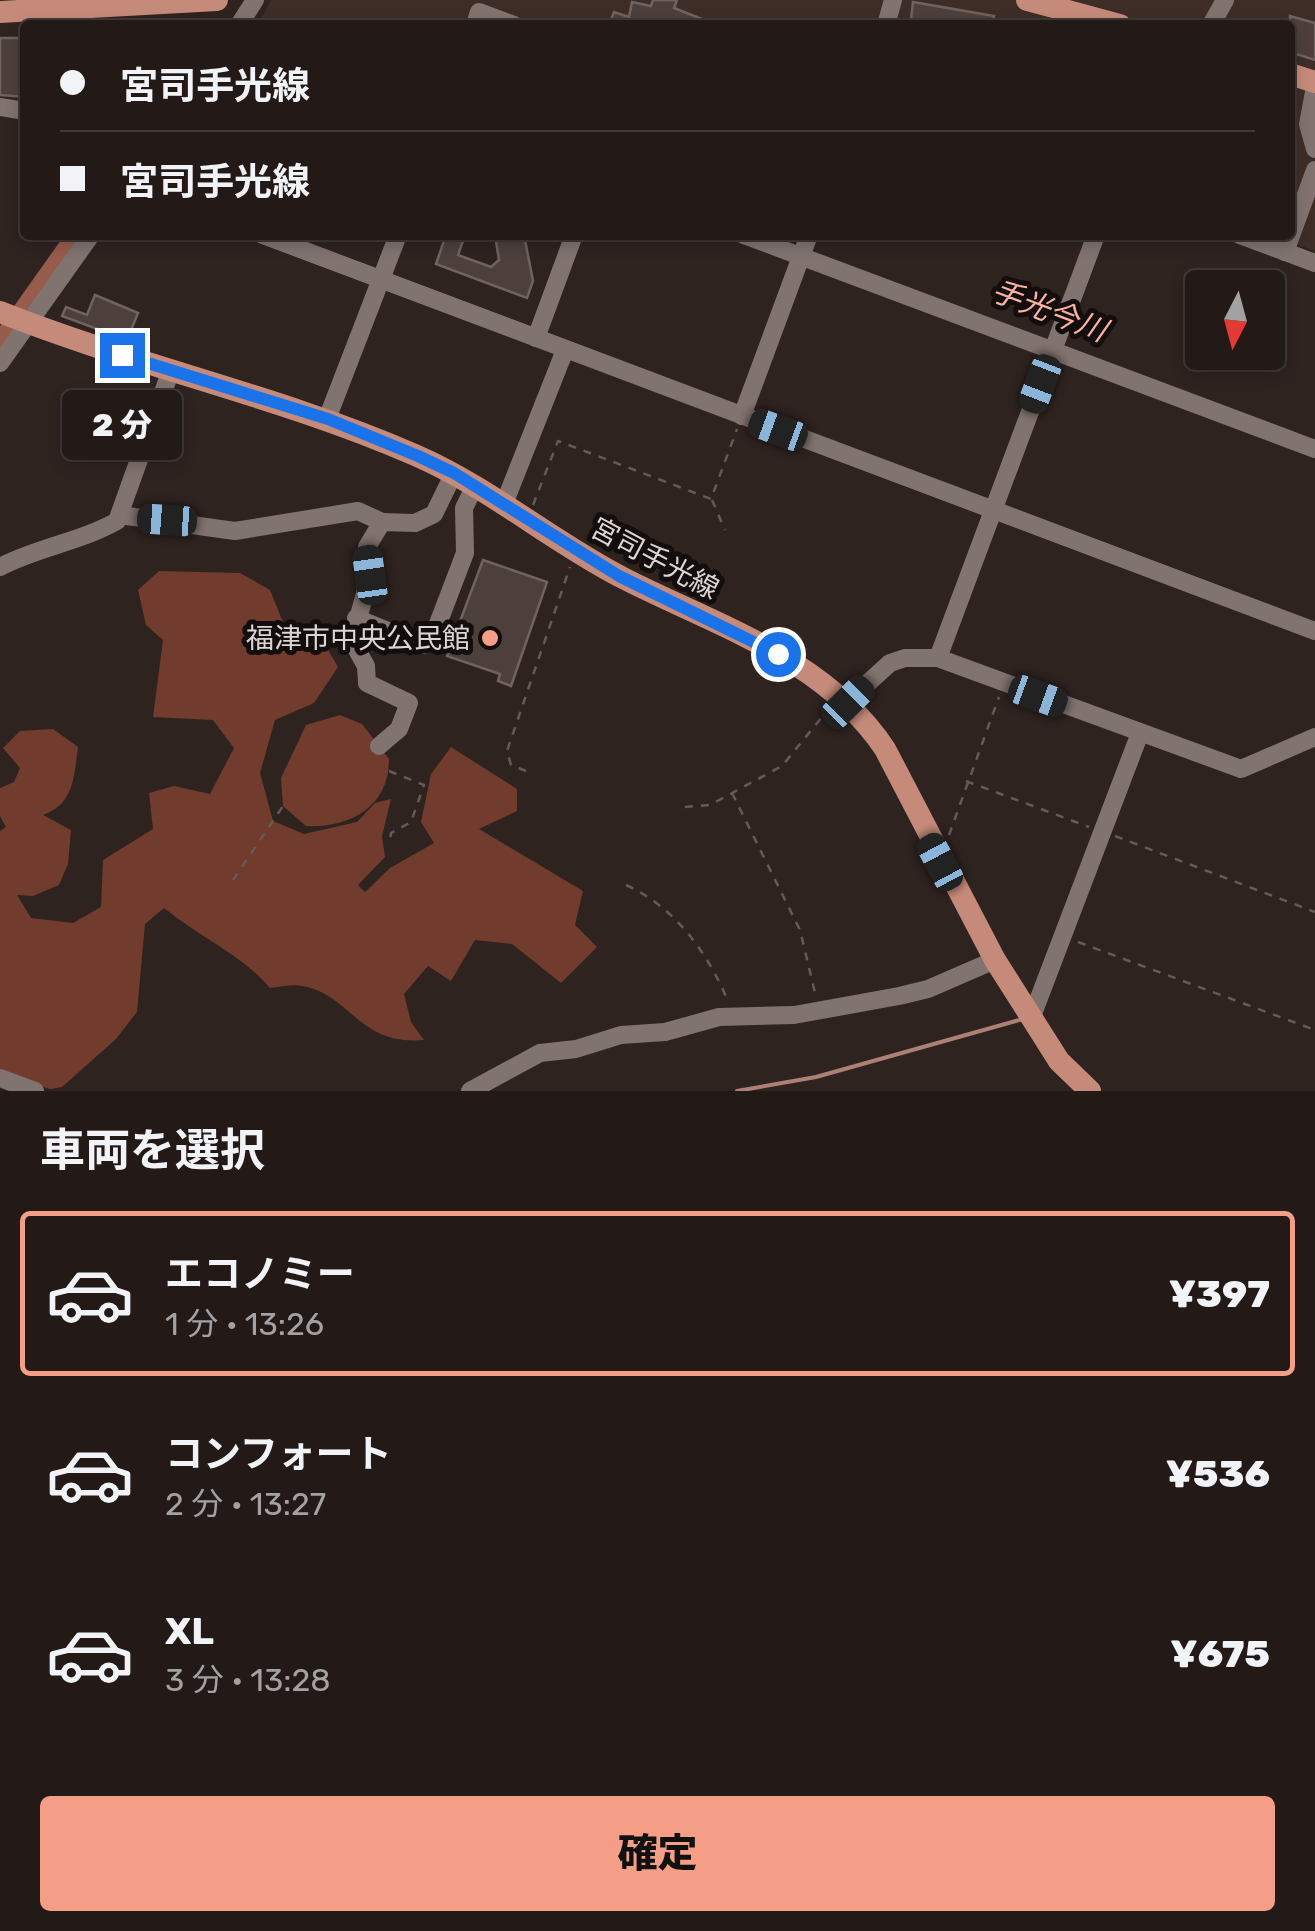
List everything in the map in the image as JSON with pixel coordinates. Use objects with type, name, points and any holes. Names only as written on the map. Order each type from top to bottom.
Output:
[{"type":"main road","points":[[0,12],[217,0]]},
{"type":"main road","points":[[1027,0],[1101,20]]},
{"type":"main road","name":"宮司手光線","points":[[16,318],[328,419],[454,473],[578,552],[802,667],[844,698],[885,749],[994,960],[1080,1088]]},
{"type":"street","points":[[476,20],[480,12],[501,20]]},
{"type":"street","points":[[1315,84],[1308,124],[1315,149]]},
{"type":"street","points":[[1295,223],[1315,170]]},
{"type":"street","points":[[0,363],[16,318],[86,240]]},
{"type":"street","points":[[277,240],[1315,631]]},
{"type":"street","points":[[328,419],[396,240]]},
{"type":"street","points":[[536,338],[572,240]]},
{"type":"street","points":[[767,240],[804,248],[1315,449]]},
{"type":"street","points":[[938,658],[1094,240]]},
{"type":"street","points":[[1259,240],[1315,252]]},
{"type":"street","points":[[1276,240],[1315,263]]},
{"type":"street","points":[[1286,247],[1289,240]]},
{"type":"street","points":[[742,416],[804,248]]},
{"type":"street","points":[[504,504],[564,350]]},
{"type":"street","points":[[0,567],[27,554],[93,534],[120,515],[172,370]]},
{"type":"street","points":[[120,515],[235,531],[358,511],[382,522],[415,523],[434,514],[454,473]]},
{"type":"street","points":[[356,618],[424,645],[431,642],[465,553],[464,508],[475,486]]},
{"type":"street","points":[[379,746],[398,729],[409,703],[367,683],[366,666],[352,641],[370,575],[366,546],[382,522]]},
{"type":"street","points":[[844,698],[890,663],[905,658],[938,658],[1241,769],[1315,738]]},
{"type":"street","points":[[1032,1019],[1140,733]]},
{"type":"street","points":[[470,1091],[540,1053],[576,1049],[621,1035],[665,1032],[733,1015],[794,1015],[928,990],[994,960]]},
{"type":"street","points":[[0,1078],[35,1091]]},
{"type":"path","points":[[725,530],[711,498],[742,416]]},
{"type":"path","points":[[527,520],[558,441],[711,498]]},
{"type":"path","points":[[526,770],[510,765],[507,751],[578,552]]},
{"type":"path","points":[[949,841],[951,818],[1004,684]]},
{"type":"path","points":[[685,807],[710,805],[790,760],[844,698]]},
{"type":"path","points":[[389,771],[424,785],[410,822],[391,833],[390,843]]},
{"type":"path","points":[[966,781],[1315,912]]},
{"type":"path","points":[[732,793],[800,930],[820,1008]]},
{"type":"path","points":[[233,880],[283,806]]},
{"type":"path","points":[[626,885],[660,905],[688,934],[714,970],[733,1015]]},
{"type":"path","points":[[1062,936],[1315,1030]]},
{"type":"shaded area","points":[[271,0],[1315,0],[1315,251],[1285,240],[1295,240],[1295,20],[514,20],[479,7],[473,20],[261,20]]},
{"type":"shaded area","points":[[159,571],[240,573],[270,590],[287,632],[323,641],[338,667],[314,703],[275,720],[260,773],[273,821],[304,834],[357,822],[375,803],[391,799],[382,836],[385,857],[358,885],[365,892],[390,868],[434,843],[421,822],[431,774],[451,747],[517,789],[517,811],[479,829],[583,891],[575,925],[597,947],[561,983],[512,944],[475,940],[451,981],[428,966],[404,994],[411,1022],[424,1040],[402,1040],[369,1028],[319,991],[298,985],[270,988],[246,965],[164,908],[145,924],[137,1012],[116,1039],[62,1087],[50,1089],[0,1073],[0,831],[6,827],[0,816],[0,788],[14,782],[20,768],[3,748],[20,731],[53,729],[78,747],[67,797],[43,815],[71,830],[68,864],[59,885],[33,896],[17,895],[31,918],[73,923],[101,907],[103,860],[153,829],[149,793],[174,786],[210,794],[234,748],[213,720],[153,717],[163,640],[146,625],[138,590]]},
{"type":"shaded area","points":[[340,715],[362,724],[389,759],[387,776],[382,790],[364,811],[338,823],[306,826],[283,806],[281,778],[306,725]]},
{"type":"building","points":[[653,0],[677,0],[674,8],[704,20],[611,20],[614,12],[629,17],[632,2],[651,6]]},
{"type":"building","points":[[913,2],[994,16],[993,20],[911,19]]},
{"type":"building","points":[[1290,16],[1315,23],[1315,60],[1295,54],[1295,20],[1290,20]]},
{"type":"building","points":[[0,38],[20,38],[20,97],[0,95]]},
{"type":"building","points":[[444,240],[463,240],[458,255],[491,267],[499,260],[496,240],[525,240],[533,281],[527,298],[436,264]]},
{"type":"building","points":[[95,295],[138,313],[127,340],[62,316],[66,307],[87,315]]},
{"type":"building","name":"福津市中央公民館","points":[[483,560],[547,582],[511,686],[498,681],[500,674],[447,656]]},
{"type":"waterway","name":"手光今川","points":[[0,345],[74,240]]},
{"type":"waterway","points":[[737,1091],[816,1077],[1023,1019]]},
{"type":"place","name":"福津市中央公民館","points":[[490,638]]},
{"type":"route","points":[[122,355],[328,419],[418,456],[454,473],[619,576],[778,654]]}]
